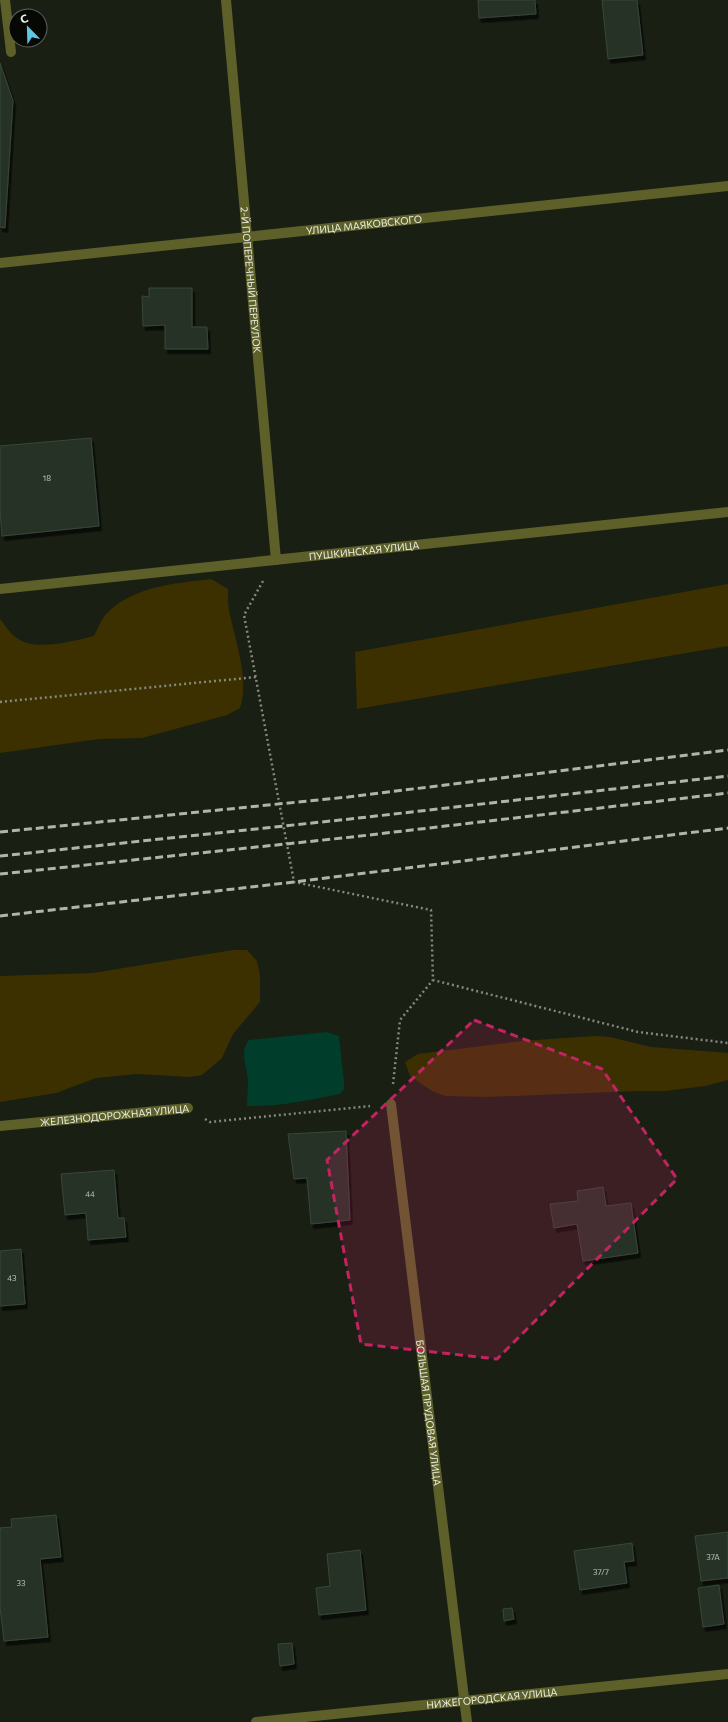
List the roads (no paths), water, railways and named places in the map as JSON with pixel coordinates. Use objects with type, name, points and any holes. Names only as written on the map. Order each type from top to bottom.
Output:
[{"type":"street","points":[[5,0],[11,52]]},
{"type":"street","name":"2-Й ПОПЕРЕЧНЫЙ ПЕРЕУЛОК","points":[[226,0],[276,560]]},
{"type":"street","name":"УЛИЦА МАЯКОВСКОГО","points":[[0,263],[26,255],[247,237],[728,186]]},
{"type":"street","name":"ПУШКИНСКАЯ УЛИЦА","points":[[0,589],[728,512]]},
{"type":"street","name":"БОЛЬШАЯ ПРУДОВАЯ УЛИЦА","points":[[391,1104],[467,1722]]},
{"type":"street","name":"ЖЕЛЕЗНОДОРОЖНАЯ УЛИЦА","points":[[0,1126],[188,1108]]},
{"type":"street","name":"НИЖЕГОРОДСКАЯ УЛИЦА","points":[[256,1722],[728,1674]]},
{"type":"railway","points":[[0,832],[348,797],[728,750]]},
{"type":"railway","points":[[0,856],[350,819],[728,776]]},
{"type":"railway","points":[[0,874],[352,837],[728,793]]},
{"type":"railway","points":[[0,916],[294,882],[728,828]]}]
